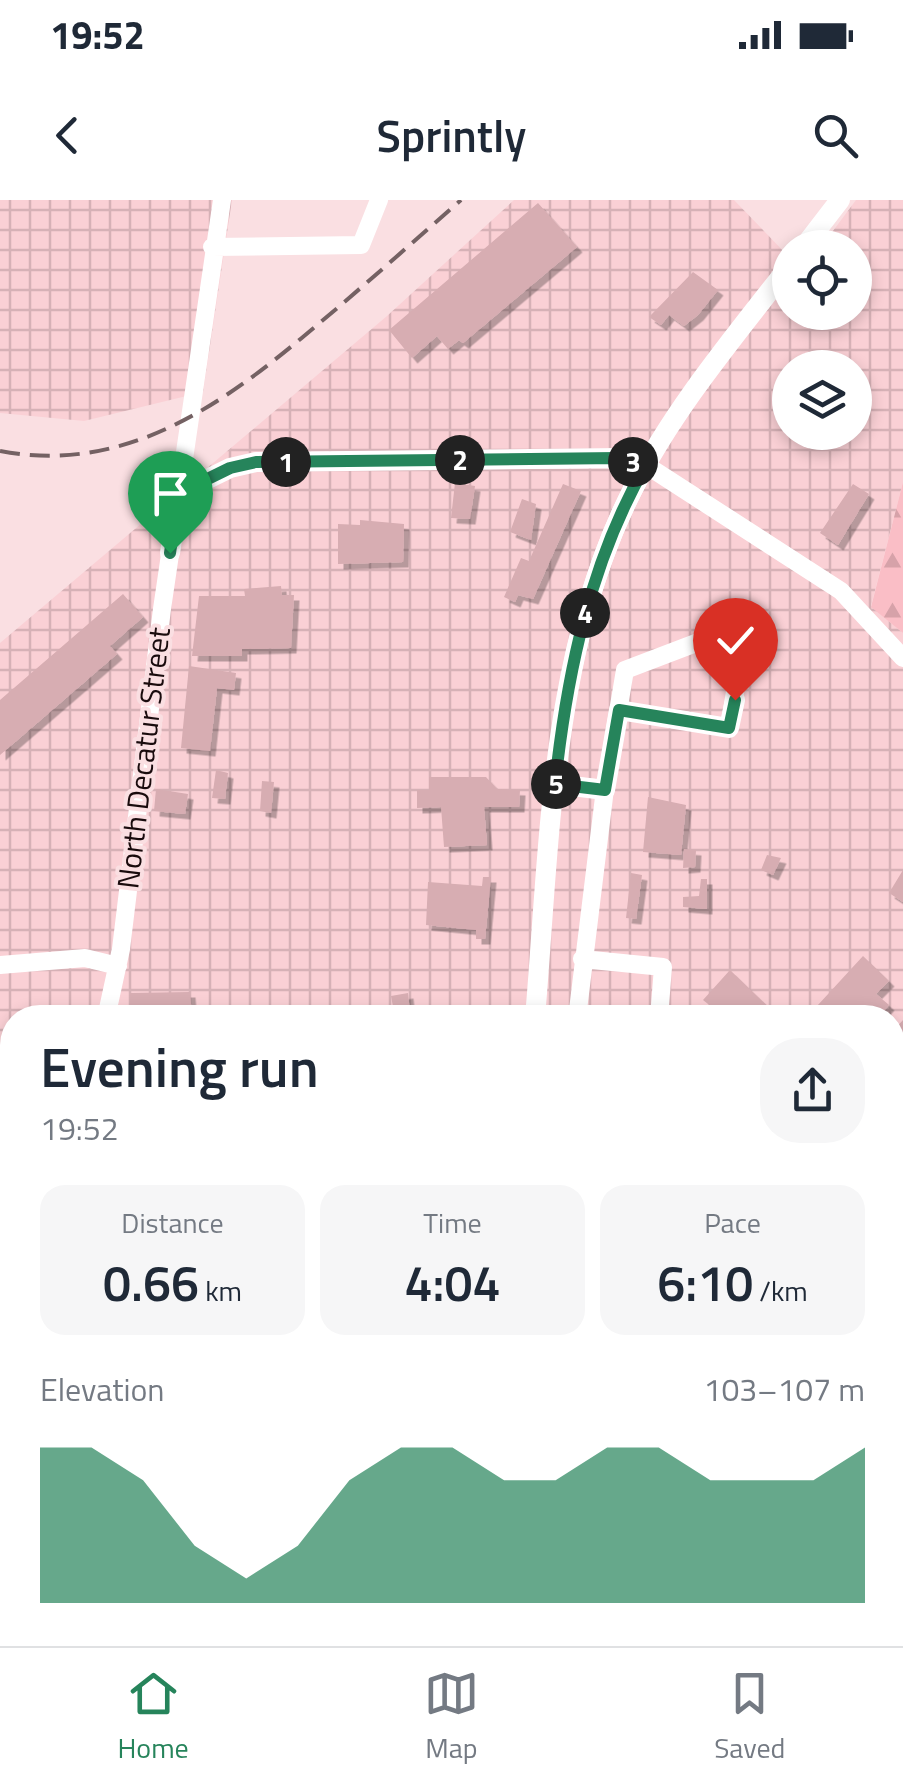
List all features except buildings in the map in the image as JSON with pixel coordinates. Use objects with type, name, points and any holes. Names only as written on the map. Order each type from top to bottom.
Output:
[{"type":"main road","points":[[817,230],[840,200]]},
{"type":"main road","points":[[536,1005],[555,784],[570,679],[587,608],[618,521],[646,465],[772,288]]},
{"type":"street","name":"North Decatur Street","points":[[112,1005],[212,246],[222,200]]},
{"type":"street","points":[[212,246],[364,243],[379,200]]},
{"type":"street","points":[[179,493],[230,468],[256,462],[618,458],[646,465],[841,591],[903,658]]},
{"type":"street","points":[[578,1005],[605,790],[625,670],[730,630],[745,632],[729,728],[619,710]]},
{"type":"street","points":[[555,784],[605,790]]},
{"type":"street","points":[[0,965],[85,958],[118,966]]},
{"type":"street","points":[[582,959],[663,967],[660,1005]]},
{"type":"shaded area","points":[[0,200],[232,200],[203,392],[84,421],[0,413]]},
{"type":"shaded area","points":[[514,200],[734,200],[772,239],[772,330],[872,330],[872,230],[834,230],[856,200],[903,200],[903,482],[871,606],[903,633],[903,1005],[0,1005],[0,643],[387,316]]},
{"type":"green space","points":[[903,482],[903,633],[871,607]]},
{"type":"railway","points":[[0,451],[46,456],[90,452],[132,442],[210,406],[282,354],[461,200]]},
{"type":"route","points":[[170,553],[179,493],[244,464],[618,458],[646,465],[605,552],[587,608],[573,664],[555,784],[605,790],[619,710],[729,728],[735,700]]}]
